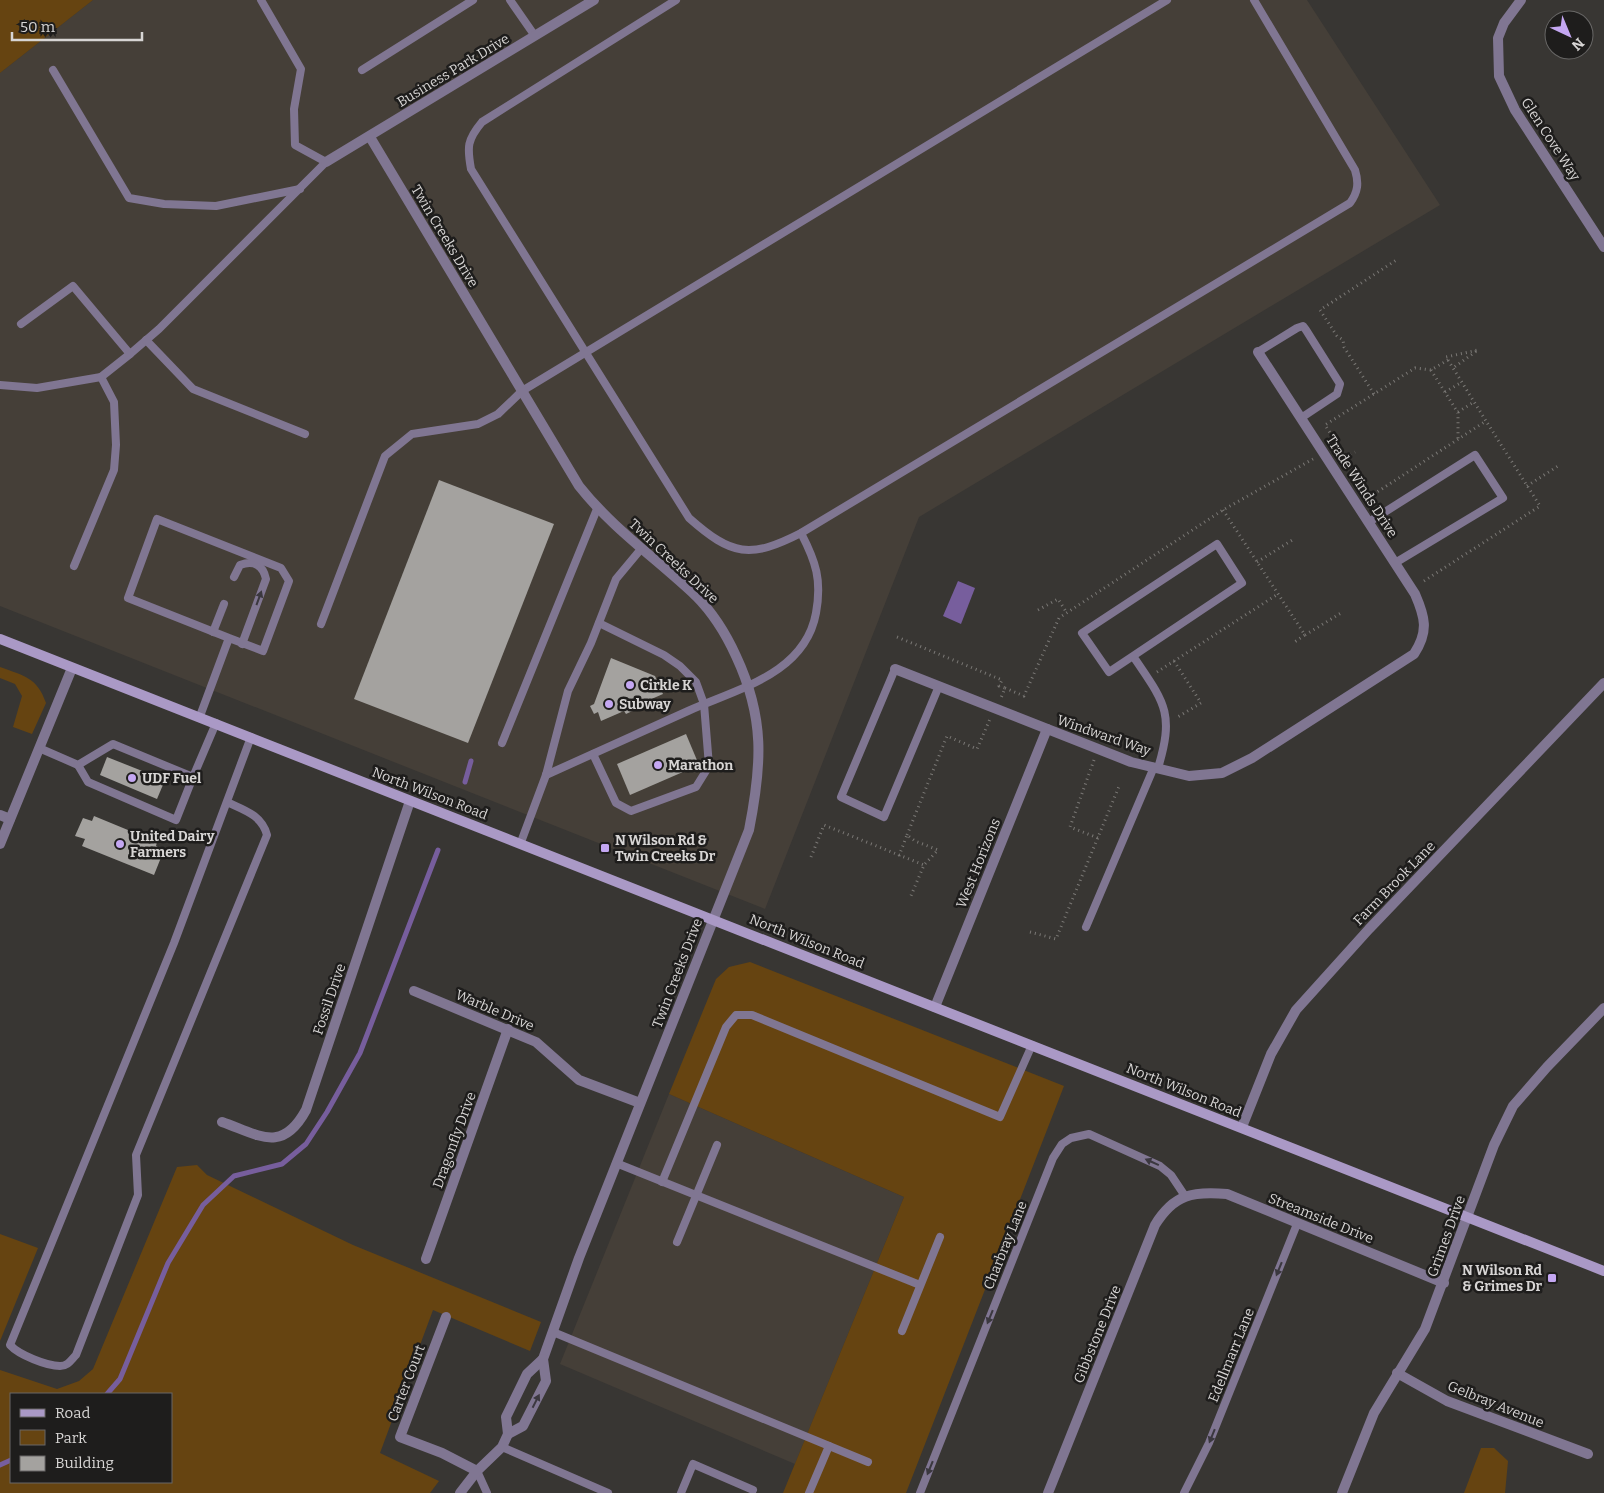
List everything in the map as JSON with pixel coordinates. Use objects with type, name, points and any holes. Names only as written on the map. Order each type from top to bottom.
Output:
[{"type":"main road","name":"North Wilson Road","points":[[0,639],[200,716],[410,801],[521,842],[1604,1271]]},
{"type":"street","name":"Business Park Drive","points":[[326,162],[594,0]]},
{"type":"street","name":"Glen Cove Way","points":[[1522,0],[1504,23],[1498,38],[1499,76],[1506,94],[1604,247]]},
{"type":"street","name":"Twin Creeks Drive","points":[[370,137],[579,486],[597,509],[640,549],[696,596],[715,618],[730,642],[750,686],[758,722],[759,758],[757,792],[749,830],[616,1163],[543,1359],[527,1374],[506,1417],[508,1434],[502,1447],[478,1471],[460,1493]]},
{"type":"street","name":"Trade Winds Drive","points":[[1258,352],[1415,594],[1424,616],[1423,641]]},
{"type":"street","name":"Windward Way","points":[[895,669],[1132,762],[1189,776],[1222,773],[1252,758],[1402,663],[1414,654],[1423,641]]},
{"type":"street","points":[[0,844],[72,668]]},
{"type":"street","name":"Farm Brook Lane","points":[[1242,1128],[1271,1054],[1296,1010],[1369,929],[1604,682]]},
{"type":"street","name":"West Horizons","points":[[935,1006],[1047,730]]},
{"type":"street","name":"Fossil Drive","points":[[222,1122],[270,1139],[280,1137],[300,1122],[306,1110],[410,801]]},
{"type":"street","points":[[0,815],[10,819]]},
{"type":"street","name":"Warble Drive","points":[[414,991],[536,1042],[579,1080],[640,1103]]},
{"type":"street","name":"Grimes Drive","points":[[1342,1493],[1374,1413],[1425,1329],[1444,1283],[1494,1145],[1513,1106],[1547,1067],[1604,1008]]},
{"type":"street","name":"Dragonfly Drive","points":[[426,1260],[508,1029]]},
{"type":"street","name":"Streamside Drive","points":[[1185,1196],[1205,1192],[1227,1194],[1444,1283]]},
{"type":"street","name":"Gibbstone Drive","points":[[1048,1493],[1155,1225],[1168,1207],[1185,1196]]},
{"type":"street","name":"Carter Court","points":[[446,1317],[400,1437],[442,1453],[478,1471]]},
{"type":"street","name":"Twin Creeks Drive","points":[[508,1434],[524,1426],[546,1381],[543,1359]]},
{"type":"street","name":"Gelbray Avenue","points":[[1397,1373],[1447,1401],[1588,1454]]},
{"type":"lane","points":[[0,385],[37,388],[101,377],[146,340],[326,162],[295,145],[294,110],[301,69],[261,0]]},
{"type":"lane","points":[[362,70],[474,0]]},
{"type":"lane","points":[[510,0],[534,36]]},
{"type":"lane","points":[[676,0],[482,122],[473,133],[467,148],[470,170],[587,352],[690,518],[712,538],[751,551],[773,547],[801,533],[1350,203],[1357,194],[1358,180],[1355,170],[1254,0]]},
{"type":"lane","points":[[320,624],[385,456],[412,434],[478,424],[498,414],[522,391],[1167,0]]},
{"type":"lane","points":[[53,70],[129,198],[164,204],[216,206],[300,189]]},
{"type":"lane","points":[[22,324],[73,286],[130,354]]},
{"type":"lane","points":[[1258,352],[1297,328],[1303,326],[1306,330],[1340,384],[1337,394],[1301,418]]},
{"type":"lane","points":[[146,340],[193,389],[305,434]]},
{"type":"lane","points":[[74,566],[114,470],[116,444],[114,402],[101,377]]},
{"type":"lane","points":[[1369,522],[1475,455],[1503,498],[1395,563]]},
{"type":"lane","points":[[502,743],[597,509]]},
{"type":"lane","points":[[156,519],[281,568],[290,581],[263,651],[213,632],[128,598],[156,519]]},
{"type":"lane","points":[[546,776],[704,704],[750,686],[778,670],[796,655],[808,638],[815,618],[819,582],[816,564],[801,533]]},
{"type":"lane","points":[[1217,544],[1242,583],[1133,656],[1109,672],[1082,633],[1217,544]]},
{"type":"lane","points":[[521,842],[546,776],[568,691],[599,623],[616,579],[640,549]]},
{"type":"lane","points":[[234,577],[240,565],[249,561],[257,564],[264,570],[266,579],[242,644]]},
{"type":"lane","points":[[213,632],[224,604]]},
{"type":"lane","points":[[593,754],[616,803],[631,811],[696,787],[709,766],[704,704],[696,682],[680,666],[664,655],[599,623]]},
{"type":"lane","points":[[200,716],[229,638]]},
{"type":"lane","points":[[1086,927],[1165,744],[1166,716],[1163,702],[1133,656]]},
{"type":"lane","points":[[895,669],[841,797],[884,817],[939,686]]},
{"type":"lane","points":[[39,748],[78,765],[88,782],[176,820],[216,723]]},
{"type":"lane","points":[[227,802],[251,812],[265,825],[267,835],[136,1154],[138,1195],[76,1355],[68,1364],[60,1366],[24,1356],[16,1352],[10,1345],[174,943],[251,737]]},
{"type":"lane","points":[[78,765],[113,744],[193,777]]},
{"type":"lane","points":[[662,1182],[726,1026],[736,1015],[752,1015],[1000,1117],[1032,1044]]},
{"type":"lane","name":"Charbray Lane","points":[[920,1493],[1053,1158],[1062,1144],[1071,1138],[1089,1134],[1160,1166],[1172,1175],[1185,1196]]},
{"type":"lane","points":[[677,1242],[717,1144]]},
{"type":"lane","points":[[616,1163],[920,1285]]},
{"type":"lane","name":"Edellmarr Lane","points":[[1184,1493],[1209,1443],[1298,1224]]},
{"type":"lane","points":[[902,1331],[940,1237]]},
{"type":"lane","points":[[553,1332],[868,1462]]},
{"type":"lane","points":[[809,1493],[829,1446]]},
{"type":"lane","points":[[502,1447],[608,1493]]},
{"type":"lane","points":[[681,1493],[693,1464],[754,1490]]},
{"type":"lane","points":[[478,1471],[487,1493]]},
{"type":"path","points":[[1374,394],[1344,347],[1343,340],[1337,336],[1320,310],[1398,260]]},
{"type":"path","points":[[1448,360],[1431,370],[1415,368],[1325,425],[1371,496],[1486,420],[1474,402],[1462,382],[1453,368],[1448,360],[1446,357],[1478,350],[1453,368]]},
{"type":"path","points":[[1431,370],[1458,412],[1458,439]]},
{"type":"path","points":[[1445,392],[1462,382]]},
{"type":"path","points":[[1458,412],[1474,402]]},
{"type":"path","points":[[897,637],[1002,680],[999,686],[1024,696],[1059,618],[1224,510],[1300,468],[1338,444]]},
{"type":"path","points":[[1346,457],[1355,452]]},
{"type":"path","points":[[1527,486],[1558,466]]},
{"type":"path","points":[[1224,510],[1305,635]]},
{"type":"path","points":[[1257,562],[1294,539]]},
{"type":"path","points":[[1156,672],[1278,594]]},
{"type":"path","points":[[1038,610],[1058,599],[1067,613]]},
{"type":"path","points":[[1293,643],[1341,613]]},
{"type":"path","points":[[1174,661],[1201,702],[1174,719]]},
{"type":"path","points":[[899,856],[947,736],[977,749],[1005,688]]},
{"type":"path","points":[[1095,758],[1070,827],[1098,838]]},
{"type":"path","points":[[1030,932],[1056,939],[1120,784]]},
{"type":"path","points":[[811,858],[824,826],[924,866]]},
{"type":"path","points":[[907,835],[915,841],[938,850],[924,866],[910,898]]},
{"type":"shaded area","points":[[93,0],[1307,0],[1440,205],[919,517],[765,909],[0,606],[0,73]]},
{"type":"shaded area","points":[[958,581],[975,588],[961,624],[943,616]]},
{"type":"shaded area","points":[[669,1094],[904,1197],[795,1464],[560,1364]]},
{"type":"green space","points":[[0,0],[93,0],[0,73]]},
{"type":"green space","points":[[0,667],[29,679],[42,694],[46,703],[32,734],[13,727],[22,696],[15,684],[0,678]]},
{"type":"green space","points":[[750,962],[1064,1086],[906,1493],[783,1493],[904,1197],[669,1094],[716,979],[729,967]]},
{"type":"green space","points":[[197,1165],[207,1175],[353,1245],[541,1322],[530,1351],[433,1310],[380,1453],[439,1481],[430,1493],[0,1493],[0,1370],[57,1389],[79,1381],[93,1369],[177,1167]]},
{"type":"green space","points":[[0,1234],[38,1248],[0,1341]]},
{"type":"green space","points":[[1481,1448],[1494,1448],[1508,1461],[1505,1493],[1464,1493]]},
{"type":"building","points":[[439,480],[554,524],[468,743],[354,699]]},
{"type":"building","name":"Cirkle K","points":[[611,658],[655,676],[663,694],[640,704],[641,707],[626,714],[624,711],[601,721],[598,712],[594,714],[590,706],[594,704]]},
{"type":"building","name":"Marathon","points":[[686,734],[699,765],[630,795],[617,764]]},
{"type":"building","name":"UDF Fuel","points":[[107,757],[165,780],[157,799],[100,775]]},
{"type":"building","name":"United Dairy Farmers","points":[[94,816],[157,842],[156,846],[164,850],[154,875],[82,846],[85,839],[75,836],[83,818],[92,821]]},
{"type":"waterway","points":[[465,782],[471,761]]},
{"type":"waterway","points":[[108,1393],[120,1379],[168,1263],[203,1205],[234,1176],[282,1164],[306,1144],[327,1112],[360,1053],[438,850]]},
{"type":"waterway","points":[[0,1465],[10,1460]]},
{"type":"place","name":"Cirkle K","points":[[630,685]]},
{"type":"place","name":"Subway","points":[[609,704]]},
{"type":"place","name":"Marathon","points":[[658,765]]},
{"type":"place","name":"UDF Fuel","points":[[132,778]]},
{"type":"place","name":"United Dairy Farmers","points":[[120,844]]},
{"type":"place","name":"N Wilson Rd & Twin Creeks Dr","points":[[605,848]]},
{"type":"place","name":"N Wilson Rd & Grimes Dr","points":[[1552,1278]]}]
